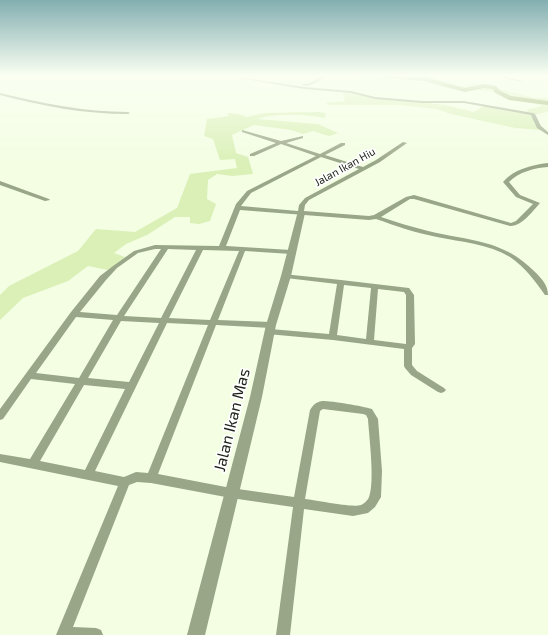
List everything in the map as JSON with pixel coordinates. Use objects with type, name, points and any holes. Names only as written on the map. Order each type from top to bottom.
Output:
[{"type":"street","points":[[51,106],[70,110],[102,113],[128,113]]},
{"type":"street","points":[[487,106],[533,114],[539,128],[548,134]]},
{"type":"street","points":[[244,131],[363,169]]},
{"type":"street","points":[[252,155],[282,142],[301,137]]},
{"type":"street","name":"Jalan Ikan Hiu","points":[[301,213],[304,202],[363,169],[405,143]]},
{"type":"street","points":[[222,248],[240,201],[249,192],[344,144]]},
{"type":"street","points":[[376,217],[408,198],[414,197],[503,224],[515,225],[537,203],[518,196],[506,182],[510,178],[524,171],[548,165]]},
{"type":"street","points":[[0,183],[47,200]]},
{"type":"street","points":[[238,208],[366,218],[376,217],[427,233],[491,245],[505,252],[528,268],[548,293]]},
{"type":"street","name":"Jalan Ikan Mas","points":[[196,635],[256,397],[270,329],[286,276],[301,213]]},
{"type":"street","points":[[0,416],[74,314],[103,278],[123,260],[141,250],[155,247],[222,248],[291,252]]},
{"type":"street","points":[[32,464],[118,319],[166,247]]},
{"type":"street","points":[[88,474],[200,248]]},
{"type":"street","points":[[151,478],[244,249]]},
{"type":"street","points":[[286,276],[406,290],[409,292],[411,344],[408,346],[408,366],[418,375],[441,390]]},
{"type":"street","points":[[333,337],[341,282]]},
{"type":"street","points":[[370,342],[375,286]]},
{"type":"street","points":[[74,314],[164,322],[214,322],[408,346]]},
{"type":"street","points":[[30,376],[131,386]]},
{"type":"street","points":[[0,458],[125,482],[136,477],[151,478],[231,493],[299,502],[360,511],[366,509],[372,502],[376,488],[373,419],[369,412],[322,405],[317,407],[299,502],[283,635]]},
{"type":"street","points":[[96,635],[63,634],[125,482]]},
{"type":"green space","points":[[406,106],[448,106],[474,112],[484,106],[526,112],[529,109],[541,106],[548,106],[548,112],[532,115],[541,130],[515,128],[451,114],[436,109]]},
{"type":"green space","points":[[227,113],[239,114],[246,117],[265,113],[326,113],[325,118],[291,115],[257,119],[318,124],[338,133],[329,136],[313,131],[303,134],[291,130],[254,125],[232,135],[236,153],[248,157],[253,174],[232,176],[217,174],[208,180],[207,199],[216,204],[210,221],[199,224],[190,223],[190,217],[175,217],[147,235],[126,244],[114,253],[125,257],[108,270],[88,266],[68,281],[23,298],[0,320],[0,295],[9,286],[78,251],[96,229],[135,232],[177,208],[190,174],[237,168],[235,159],[220,160],[213,139],[204,136],[207,119],[229,116]]}]
